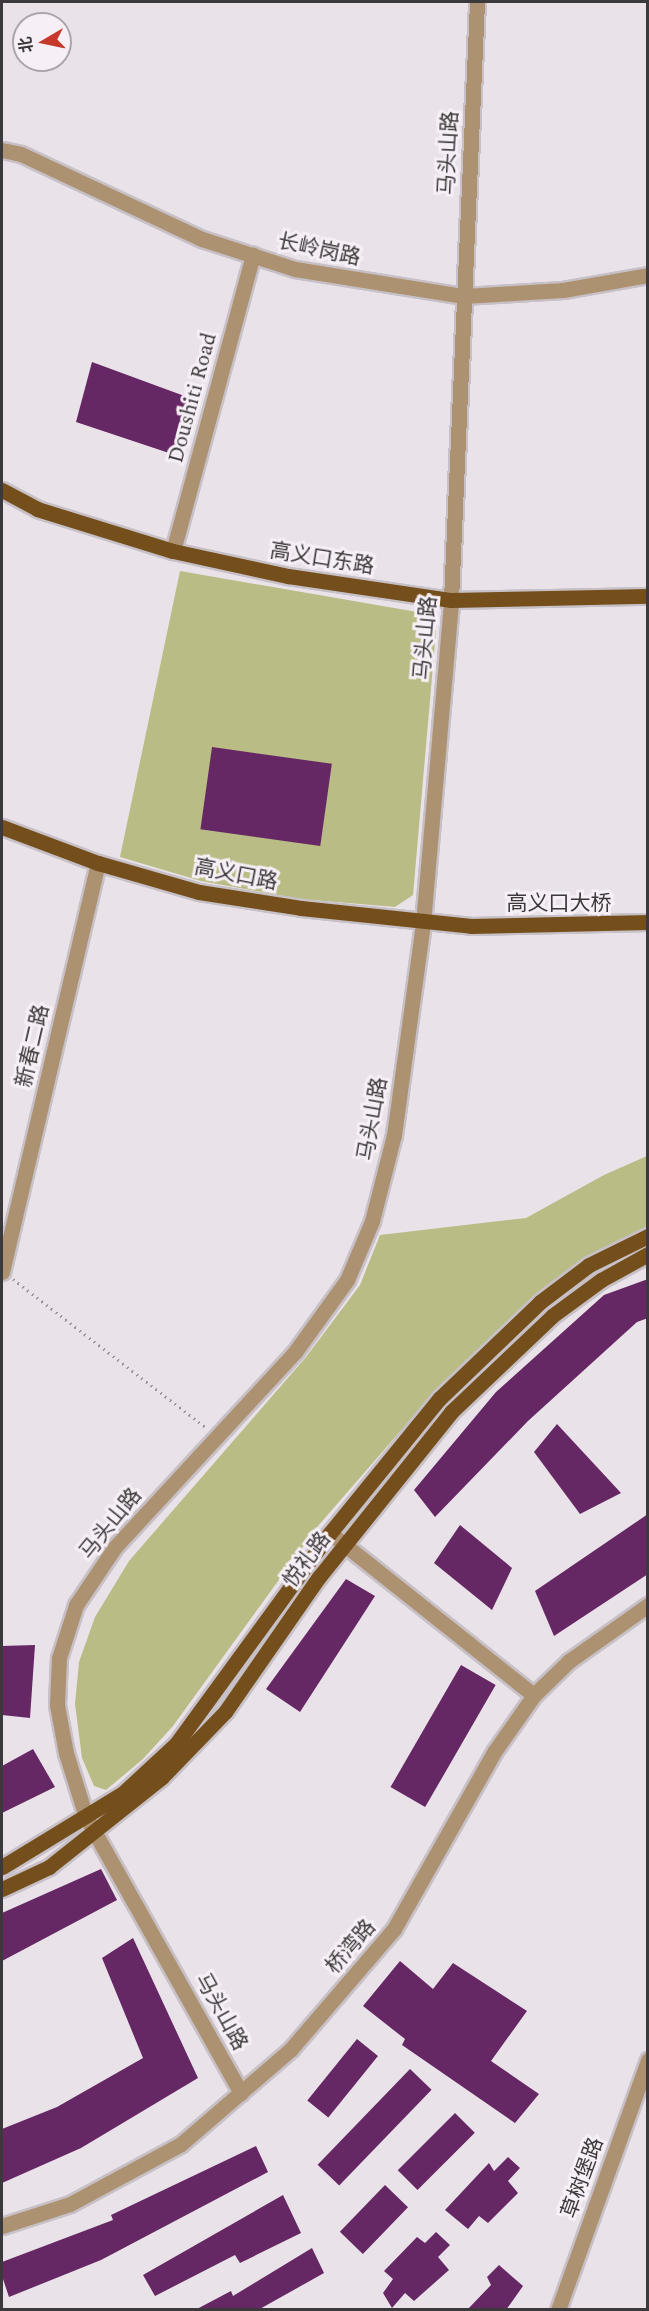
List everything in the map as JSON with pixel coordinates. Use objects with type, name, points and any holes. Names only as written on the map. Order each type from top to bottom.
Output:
[{"type":"main road","name":"高义口东路","points":[[2,490],[36,509],[173,551],[288,576],[451,600],[648,596]]},
{"type":"main road","name":"高义口路","points":[[2,828],[98,863],[199,891],[423,923],[471,926]]},
{"type":"main road","name":"高义口大桥","points":[[471,926],[648,922]]},
{"type":"main road","name":"悦礼路","points":[[2,1867],[123,1793],[176,1744],[330,1533],[439,1399],[540,1302],[589,1265],[648,1236]]},
{"type":"main road","name":"悦礼路","points":[[2,1889],[49,1867],[162,1777],[225,1712],[344,1544],[451,1412],[552,1316],[602,1280],[648,1254]]},
{"type":"street","name":"马头山路","points":[[241,2093],[96,1830],[86,1817],[66,1753],[57,1705],[58,1658],[76,1605],[115,1547],[295,1353],[347,1280],[372,1221],[394,1135],[423,923],[451,600],[477,2]]},
{"type":"street","name":"长岭岗路","points":[[2,150],[21,154],[202,239],[296,269],[464,296],[563,290],[648,275]]},
{"type":"street","name":"Doushiti Road","points":[[173,551],[253,255]]},
{"type":"street","name":"新春二路","points":[[2,1271],[98,863]]},
{"type":"street","points":[[330,1533],[534,1695]]},
{"type":"street","name":"桥湾路","points":[[2,2226],[70,2204],[181,2145],[291,2049],[394,1929],[494,1752],[534,1695],[569,1661],[648,1605]]},
{"type":"street","name":"草树堡路","points":[[558,2310],[648,2060]]},
{"type":"path","points":[[2,1271],[217,1436]]},
{"type":"green space","points":[[180,571],[423,613],[436,631],[413,895],[395,907],[301,899],[201,881],[120,857]]},
{"type":"green space","points":[[647,1156],[647,1230],[536,1297],[430,1397],[318,1526],[173,1726],[143,1759],[106,1790],[94,1786],[82,1758],[75,1704],[79,1662],[95,1617],[129,1561],[306,1357],[360,1285],[380,1235],[526,1218],[604,1175]]},
{"type":"building","points":[[92,362],[198,401],[172,454],[76,422]]},
{"type":"building","points":[[212,747],[332,764],[320,846],[200,829]]},
{"type":"building","points":[[648,1279],[648,1318],[637,1322],[528,1421],[435,1517],[414,1490],[496,1392],[604,1295]]},
{"type":"building","points":[[557,1424],[621,1493],[580,1514],[534,1452]]},
{"type":"building","points":[[648,1514],[648,1574],[554,1636],[535,1591]]},
{"type":"building","points":[[460,1525],[512,1568],[492,1610],[434,1563]]},
{"type":"building","points":[[346,1579],[375,1596],[300,1712],[266,1689]]},
{"type":"building","points":[[35,1645],[30,1718],[2,1715],[2,1646]]},
{"type":"building","points":[[461,1665],[496,1685],[425,1807],[390,1787]]},
{"type":"building","points":[[33,1749],[55,1787],[2,1813],[2,1766]]},
{"type":"building","points":[[101,1869],[117,1900],[2,1961],[2,1913]]},
{"type":"building","points":[[133,1938],[198,2078],[81,2148],[2,2183],[2,2129],[57,2107],[143,2058],[102,1958]]},
{"type":"building","points":[[400,1961],[433,1989],[453,1963],[527,2011],[491,2061],[539,2094],[515,2123],[402,2045],[405,2039],[363,2006]]},
{"type":"building","points":[[357,2039],[378,2056],[328,2117],[307,2100]]},
{"type":"building","points":[[410,2069],[432,2090],[339,2186],[318,2165]]},
{"type":"building","points":[[455,2113],[475,2133],[418,2190],[398,2170]]},
{"type":"building","points":[[256,2146],[268,2172],[101,2260],[9,2297],[2,2276],[2,2262],[113,2220],[111,2215]]},
{"type":"building","points":[[508,2157],[520,2168],[508,2181],[518,2193],[488,2223],[479,2216],[468,2229],[445,2210],[489,2163],[494,2171]]},
{"type":"building","points":[[385,2185],[408,2207],[363,2254],[340,2232]]},
{"type":"building","points":[[283,2195],[301,2233],[240,2263],[235,2255],[155,2296],[143,2275]]},
{"type":"building","points":[[436,2232],[450,2245],[438,2257],[449,2270],[414,2301],[405,2293],[392,2308],[383,2293],[393,2279],[384,2271],[417,2237],[425,2243]]},
{"type":"building","points":[[312,2248],[324,2273],[258,2310],[195,2310],[231,2291],[233,2296]]},
{"type":"building","points":[[499,2265],[523,2286],[506,2310],[467,2310],[491,2285],[487,2277]]}]
